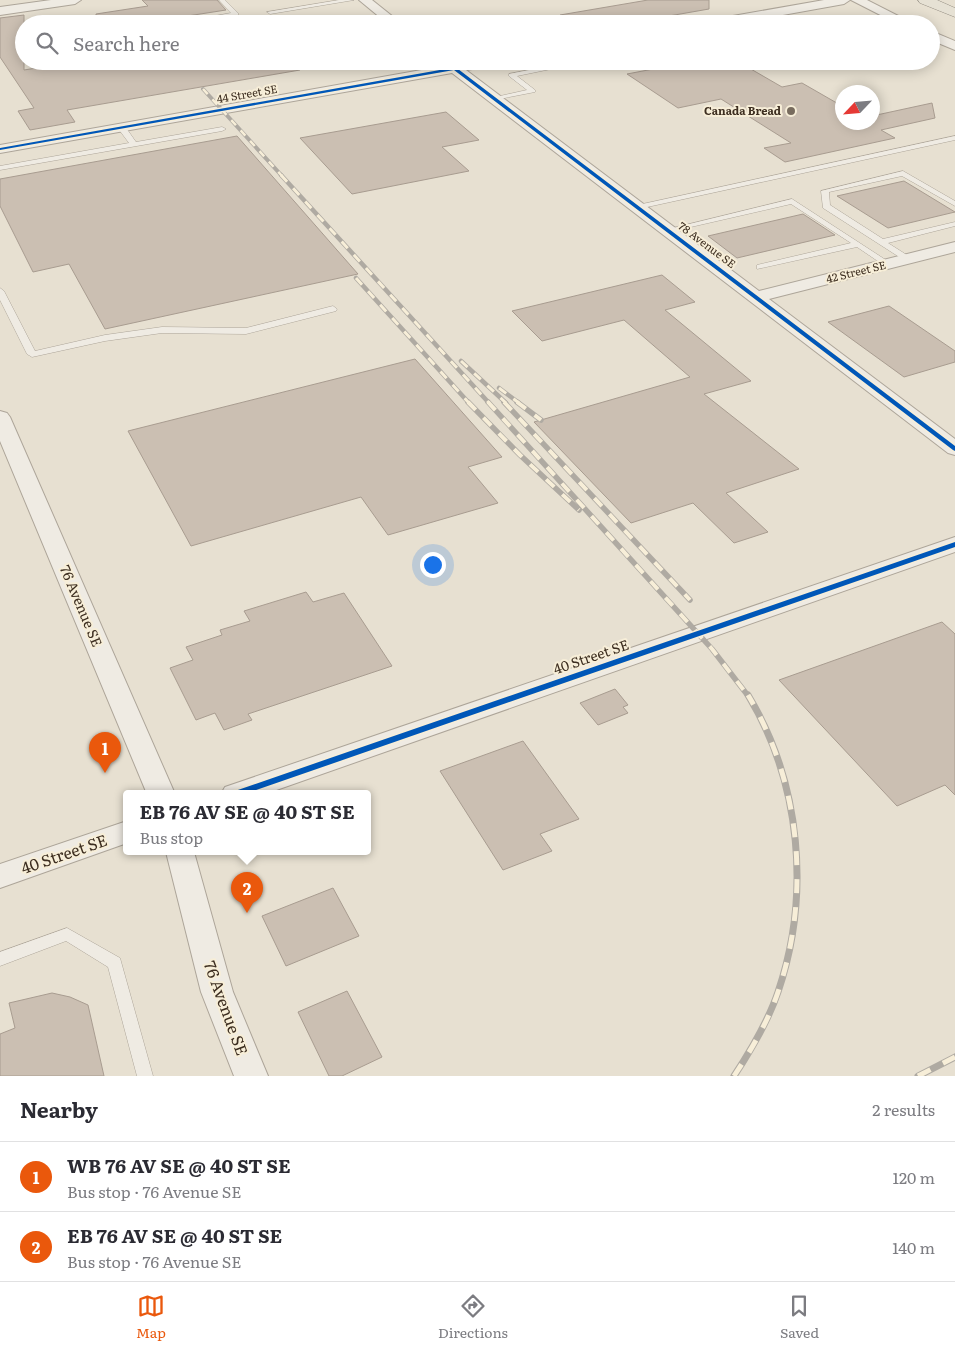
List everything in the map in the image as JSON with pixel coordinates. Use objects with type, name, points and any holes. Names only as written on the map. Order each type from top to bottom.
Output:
[{"type":"main road","points":[[925,0],[955,13]]},
{"type":"street","points":[[0,11],[75,0]]},
{"type":"street","points":[[367,0],[385,15]]},
{"type":"street","points":[[760,15],[844,0]]},
{"type":"street","points":[[858,0],[889,15]]},
{"type":"street","points":[[940,39],[955,46]]},
{"type":"street","name":"44 Street SE","points":[[0,149],[423,70]]},
{"type":"street","name":"78 Avenue SE","points":[[457,70],[955,449]]},
{"type":"street","name":"42 Street SE","points":[[757,297],[955,247]]},
{"type":"street","name":"76 Avenue SE","points":[[2,427],[160,790]]},
{"type":"street","name":"40 Street SE","points":[[247,790],[955,544]]},
{"type":"street","name":"40 Street SE","points":[[0,876],[123,833]]},
{"type":"street","name":"76 Avenue SE","points":[[181,855],[217,992],[251,1076]]},
{"type":"lane","points":[[222,0],[236,14],[230,15]]},
{"type":"lane","points":[[270,12],[351,0]]},
{"type":"lane","points":[[494,98],[533,91],[511,75],[538,70]]},
{"type":"lane","points":[[121,127],[134,144]]},
{"type":"lane","points":[[0,168],[222,129]]},
{"type":"lane","points":[[638,207],[955,138]]},
{"type":"lane","points":[[907,259],[826,206],[825,191],[903,174],[955,204]]},
{"type":"lane","points":[[669,230],[792,201],[888,264]]},
{"type":"lane","points":[[882,242],[955,224]]},
{"type":"lane","points":[[760,267],[858,244]]},
{"type":"lane","points":[[0,291],[32,354],[105,338],[162,330],[246,330],[333,309]]},
{"type":"lane","points":[[0,959],[67,934],[115,963],[145,1076]]},
{"type":"building","points":[[142,0],[217,0],[226,10],[194,15],[96,15],[148,6]]},
{"type":"building","points":[[648,0],[709,0],[709,9],[675,15],[560,15]]},
{"type":"building","points":[[15,16],[15,70],[300,70],[67,110],[75,122],[30,130],[18,111],[34,108],[0,57],[0,18]]},
{"type":"building","name":"Canada Bread","points":[[648,70],[753,70],[782,87],[802,83],[835,102],[835,130],[880,130],[880,114],[932,103],[935,118],[881,130],[895,138],[785,162],[764,148],[791,143],[721,99],[678,108],[627,74]]},
{"type":"building","points":[[446,112],[479,140],[442,147],[469,171],[352,194],[300,138]]},
{"type":"building","points":[[237,136],[358,274],[105,329],[69,264],[33,272],[0,206],[0,179]]},
{"type":"building","points":[[904,181],[955,212],[888,228],[837,196]]},
{"type":"building","points":[[803,214],[835,235],[737,258],[708,236]]},
{"type":"building","points":[[662,275],[695,302],[665,310],[751,381],[704,394],[799,469],[726,493],[768,532],[734,543],[693,503],[631,523],[534,422],[690,377],[624,320],[542,341],[512,311]]},
{"type":"building","points":[[889,306],[955,351],[955,362],[904,377],[828,322]]},
{"type":"building","points":[[415,359],[502,457],[468,467],[498,503],[388,535],[361,497],[191,546],[128,431]]},
{"type":"building","points":[[306,592],[313,602],[344,593],[392,666],[248,714],[252,720],[224,730],[215,713],[196,720],[170,668],[193,660],[186,647],[222,635],[220,630],[250,621],[244,611]]},
{"type":"building","points":[[942,622],[955,634],[955,795],[945,785],[897,806],[779,680]]},
{"type":"building","points":[[615,689],[628,705],[623,707],[628,713],[598,725],[580,703]]},
{"type":"building","points":[[523,741],[579,819],[540,834],[552,851],[503,870],[440,771]]},
{"type":"building","points":[[333,888],[359,936],[286,966],[262,916]]},
{"type":"building","points":[[347,991],[382,1057],[342,1076],[329,1076],[298,1012]]},
{"type":"building","points":[[52,993],[70,997],[88,1005],[104,1076],[0,1076],[0,1034],[15,1028],[9,1003]]},
{"type":"railway","points":[[203,89],[282,176]]},
{"type":"railway","points":[[281,175],[489,403]]},
{"type":"railway","points":[[356,278],[469,403]]},
{"type":"railway","points":[[461,361],[506,403]]},
{"type":"railway","points":[[499,388],[519,403]]},
{"type":"railway","points":[[468,402],[520,455],[579,510]]},
{"type":"railway","points":[[488,402],[712,649],[749,697]]},
{"type":"railway","points":[[504,402],[690,600]]},
{"type":"railway","points":[[517,402],[541,420]]},
{"type":"railway","points":[[734,1076],[759,1036],[778,992],[788,955],[795,917],[797,879],[795,840],[789,802],[780,765],[766,729],[748,695]]},
{"type":"railway","points":[[918,1076],[955,1057]]},
{"type":"cycle path","points":[[0,149],[446,70]]},
{"type":"cycle path","points":[[457,70],[955,449]]},
{"type":"cycle path","points":[[247,790],[955,544]]},
{"type":"place","name":"Canada Bread","points":[[791,111]]},
{"type":"place","name":"WB 76 AV SE @ 40 ST SE","points":[[105,773]]},
{"type":"place","name":"EB 76 AV SE @ 40 ST SE","points":[[247,913]]}]
